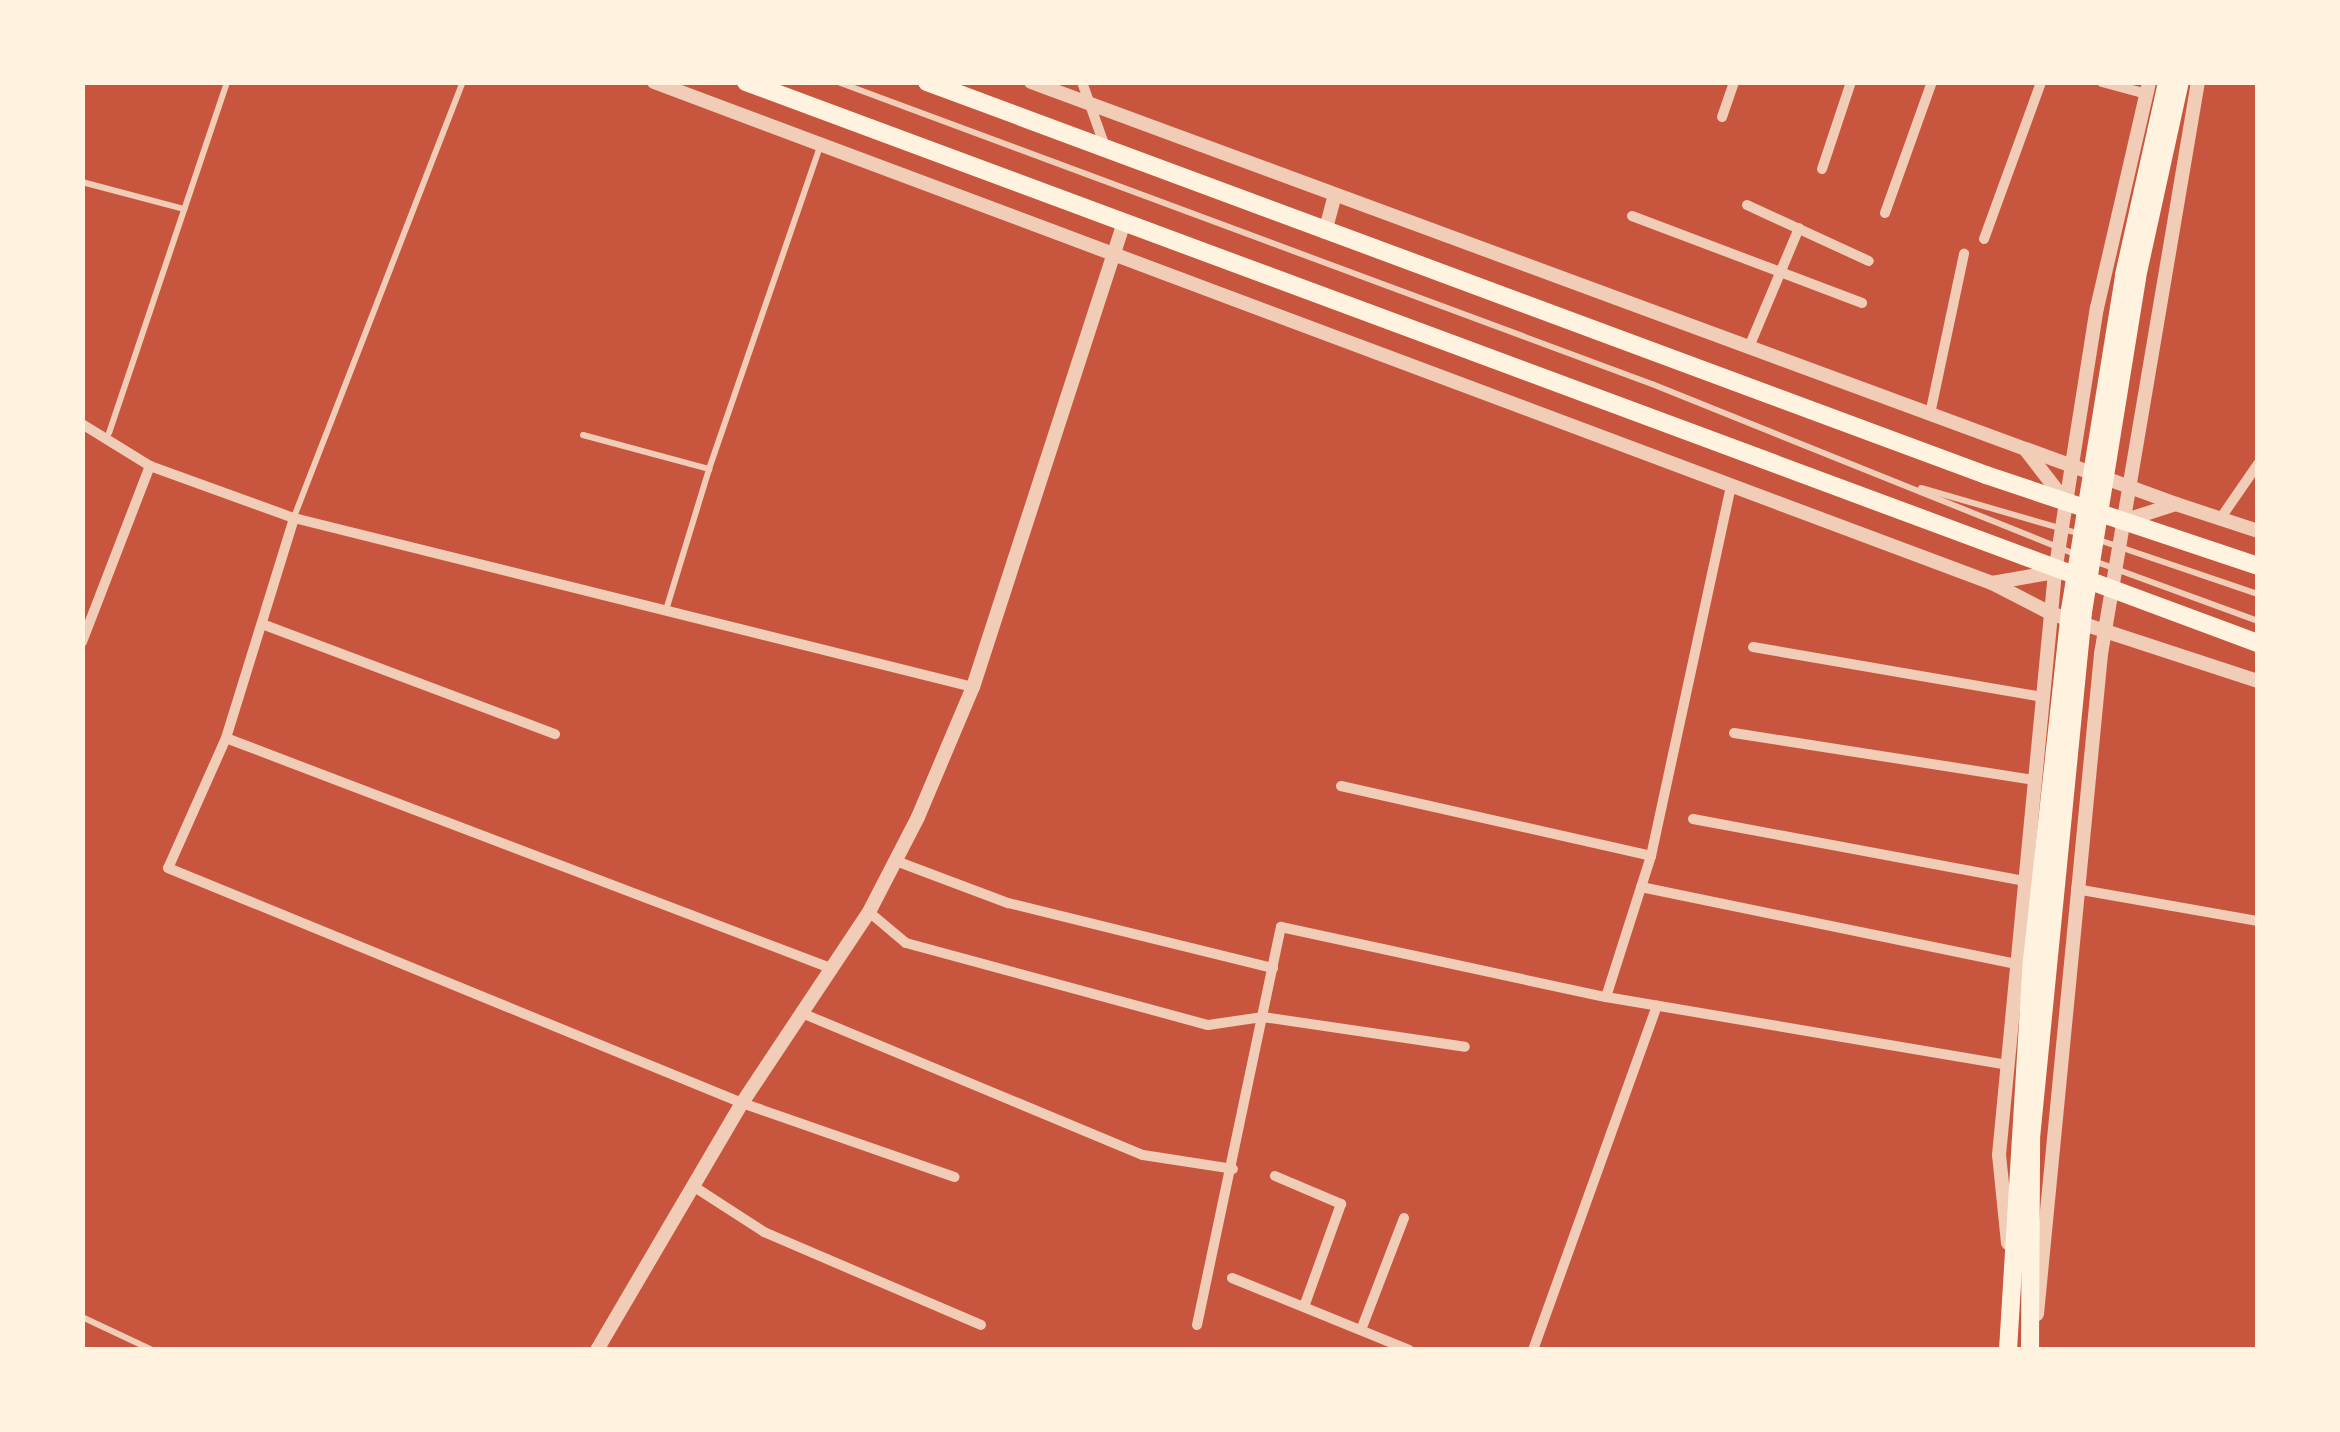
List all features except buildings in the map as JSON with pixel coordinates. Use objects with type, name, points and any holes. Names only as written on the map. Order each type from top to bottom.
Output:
[{"type":"main road","points":[[746,82],[2054,572],[2258,642]]},
{"type":"main road","points":[[2031,1350],[2018,1242],[2018,1137],[2070,610],[2124,275],[2167,82]]},
{"type":"main road","points":[[2008,1350],[2082,612],[2137,277],[2180,82]]},
{"type":"main road","points":[[936,84],[1325,232],[2066,502],[2258,566]]},
{"type":"street","points":[[654,82],[1992,583],[2050,614],[2258,681]]},
{"type":"street","points":[[1031,82],[2258,532]]},
{"type":"street","points":[[1082,82],[1107,152]]},
{"type":"street","points":[[1722,117],[1734,82]]},
{"type":"street","points":[[1822,170],[1851,82]]},
{"type":"street","points":[[1885,212],[1932,82]]},
{"type":"street","points":[[1984,239],[2041,82]]},
{"type":"street","points":[[2018,1242],[1999,1155],[2054,572],[2148,88],[2102,82]]},
{"type":"street","points":[[2031,1350],[2105,630],[2198,82]]},
{"type":"street","points":[[1325,232],[1335,195]]},
{"type":"street","points":[[1747,205],[1869,261]]},
{"type":"street","points":[[1632,216],[1862,304]]},
{"type":"street","points":[[597,1350],[742,1103],[833,969],[896,860],[973,686],[1122,224]]},
{"type":"street","points":[[1749,347],[1799,228]]},
{"type":"street","points":[[1930,414],[1964,254]]},
{"type":"street","points":[[82,424],[109,433],[150,466],[294,518],[973,686]]},
{"type":"street","points":[[2025,449],[2066,502]]},
{"type":"street","points":[[2220,519],[2258,464]]},
{"type":"street","points":[[82,642],[150,466]]},
{"type":"street","points":[[1606,998],[1651,856],[1730,486]]},
{"type":"street","points":[[2122,521],[2176,504]]},
{"type":"street","points":[[294,518],[226,738],[168,868],[742,1103],[955,1177]]},
{"type":"street","points":[[1992,583],[2054,572]]},
{"type":"street","points":[[262,624],[555,734]]},
{"type":"street","points":[[1754,647],[2042,697]]},
{"type":"street","points":[[1734,732],[2035,780]]},
{"type":"street","points":[[226,738],[833,969]]},
{"type":"street","points":[[1342,786],[1651,856]]},
{"type":"street","points":[[1692,819],[2025,881]]},
{"type":"street","points":[[896,860],[1008,903],[1273,968]]},
{"type":"street","points":[[1641,886],[2016,964]]},
{"type":"street","points":[[2076,888],[2258,921]]},
{"type":"street","points":[[869,912],[906,943],[1056,988],[1208,1025],[1263,1018],[1465,1046]]},
{"type":"street","points":[[1196,1325],[1233,1170],[1281,927],[1606,998],[2007,1065]]},
{"type":"street","points":[[1534,1350],[1658,1006]]},
{"type":"street","points":[[804,1014],[1143,1155],[1233,1170]]},
{"type":"street","points":[[1275,1176],[1341,1204],[1304,1307]]},
{"type":"street","points":[[694,1186],[764,1232],[981,1325]]},
{"type":"street","points":[[1361,1330],[1404,1218]]},
{"type":"street","points":[[1232,1278],[1410,1350]]},
{"type":"lane","points":[[109,433],[227,82]]},
{"type":"lane","points":[[294,518],[463,82]]},
{"type":"lane","points":[[838,82],[2258,621]]},
{"type":"lane","points":[[666,610],[709,469],[821,145]]},
{"type":"lane","points":[[82,182],[184,208]]},
{"type":"lane","points":[[583,435],[709,469]]},
{"type":"lane","points":[[1900,483],[2062,527],[2258,594]]},
{"type":"lane","points":[[82,1317],[152,1350]]}]
